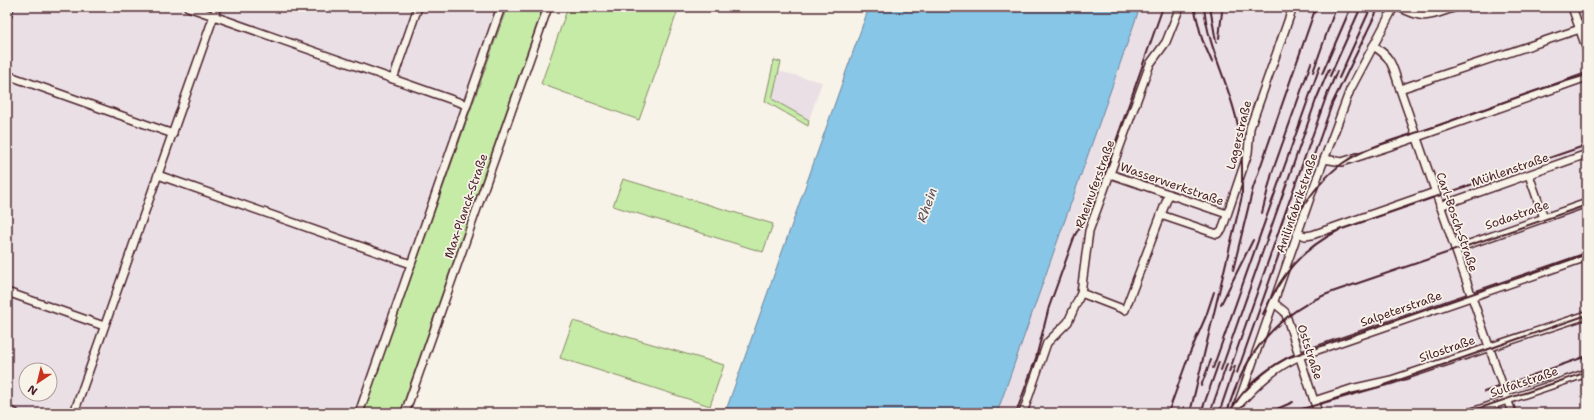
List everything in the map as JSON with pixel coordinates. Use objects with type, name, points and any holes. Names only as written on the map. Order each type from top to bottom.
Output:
[{"type":"street","points":[[7,16],[10,7]]},
{"type":"street","points":[[188,7],[467,105]]},
{"type":"street","points":[[74,413],[218,7]]},
{"type":"street","points":[[393,79],[418,7]]},
{"type":"street","points":[[359,413],[501,7]]},
{"type":"street","name":"Max-Planck-Straße","points":[[405,413],[548,7]]},
{"type":"street","name":"Rheinuferstraße","points":[[1023,413],[1046,343],[1068,322],[1081,293],[1088,231],[1150,64],[1166,42],[1180,7]]},
{"type":"street","name":"Lagerstraße","points":[[1161,215],[1217,234],[1222,230],[1248,153],[1250,128],[1293,7]]},
{"type":"street","name":"Anilinfabrikstraße","points":[[1236,410],[1324,158],[1350,90],[1394,7]]},
{"type":"street","points":[[1399,7],[1418,16],[1426,17],[1456,7]]},
{"type":"street","points":[[1572,7],[1587,50]]},
{"type":"street","points":[[1400,89],[1580,29]]},
{"type":"street","name":"Carl-Bosch-Straße","points":[[1373,46],[1385,54],[1388,58],[1400,89],[1512,413]]},
{"type":"street","points":[[7,75],[173,134]]},
{"type":"street","points":[[1324,158],[1342,162],[1416,138],[1587,77]]},
{"type":"street","name":"Mühlenstraße","points":[[1440,206],[1587,154]]},
{"type":"street","name":"Wasserwerkstraße","points":[[1110,174],[1227,214]]},
{"type":"street","points":[[158,175],[411,264]]},
{"type":"street","points":[[1529,175],[1544,218]]},
{"type":"street","points":[[1298,233],[1305,236],[1312,235],[1435,192]]},
{"type":"street","points":[[1081,293],[1125,310],[1169,194]]},
{"type":"street","name":"Sodastraße","points":[[1455,249],[1587,203]]},
{"type":"street","name":"Salpeterstraße","points":[[1236,410],[1256,385],[1277,368],[1300,356],[1587,257]]},
{"type":"street","points":[[7,292],[104,326]]},
{"type":"street","name":"Oststraße","points":[[1274,303],[1285,312],[1318,413]]},
{"type":"street","name":"Silostraße","points":[[1314,401],[1351,389],[1391,380],[1489,346],[1587,315]]},
{"type":"street","name":"Sulfatstraße","points":[[1469,413],[1587,373]]},
{"type":"street","points":[[7,410],[15,413]]},
{"type":"shaded area","points":[[7,7],[507,7],[363,413],[7,413]]},
{"type":"shaded area","points":[[1140,7],[1587,7],[1587,413],[997,413]]},
{"type":"shaded area","points":[[778,71],[822,82],[809,120],[772,99]]},
{"type":"green space","points":[[507,7],[543,7],[400,413],[363,413]]},
{"type":"green space","points":[[568,7],[679,7],[639,120],[541,84]]},
{"type":"green space","points":[[774,60],[781,62],[772,99],[809,120],[808,126],[765,101]]},
{"type":"green space","points":[[623,179],[773,224],[763,252],[613,206]]},
{"type":"green space","points":[[573,321],[724,365],[710,406],[560,358]]},
{"type":"water","name":"Rhein","points":[[869,7],[1140,7],[997,413],[725,413]]},
{"type":"railway","points":[[1016,413],[1036,358],[1049,307],[1075,235],[1095,201],[1163,7]]},
{"type":"railway","points":[[1194,7],[1202,39],[1212,62]]},
{"type":"railway","points":[[1190,413],[1242,196],[1240,135],[1230,96],[1210,38],[1204,7]]},
{"type":"railway","points":[[1210,7],[1216,42]]},
{"type":"railway","points":[[1233,270],[1253,188],[1316,7]]},
{"type":"railway","points":[[1313,72],[1336,7]]},
{"type":"railway","points":[[1322,74],[1351,7]]},
{"type":"railway","points":[[1330,76],[1361,7]]},
{"type":"railway","points":[[1339,78],[1371,7]]},
{"type":"railway","points":[[1237,373],[1332,104],[1379,7]]},
{"type":"railway","points":[[1219,38],[1222,12]]},
{"type":"railway","points":[[1262,213],[1272,173],[1311,63]]},
{"type":"railway","points":[[1213,368],[1320,66]]},
{"type":"railway","points":[[1221,370],[1316,100],[1329,69]]},
{"type":"railway","points":[[1229,372],[1325,100],[1337,71]]},
{"type":"railway","points":[[1296,218],[1311,195],[1329,174],[1354,156],[1393,140],[1587,75]]},
{"type":"railway","points":[[1263,314],[1277,287],[1302,255],[1313,246],[1339,230],[1587,145]]},
{"type":"railway","points":[[1227,413],[1234,392],[1253,354],[1280,323],[1296,310],[1335,291],[1587,205]]},
{"type":"railway","points":[[1221,304],[1253,240]]},
{"type":"railway","points":[[1232,408],[1237,400],[1256,379],[1287,358],[1587,254]]},
{"type":"railway","points":[[1168,413],[1214,292]]},
{"type":"railway","points":[[1288,413],[1379,387],[1587,315]]},
{"type":"railway","points":[[1484,392],[1587,356]]},
{"type":"railway","points":[[1201,386],[1211,360]]},
{"type":"railway","points":[[1201,413],[1219,362]]},
{"type":"railway","points":[[1210,413],[1227,364]]},
{"type":"railway","points":[[1219,413],[1235,366]]},
{"type":"railway","points":[[1465,413],[1587,372]]},
{"type":"railway","points":[[1504,391],[1549,379]]},
{"type":"railway","points":[[1268,413],[1293,402]]},
{"type":"railway","points":[[1181,413],[1184,407]]}]
